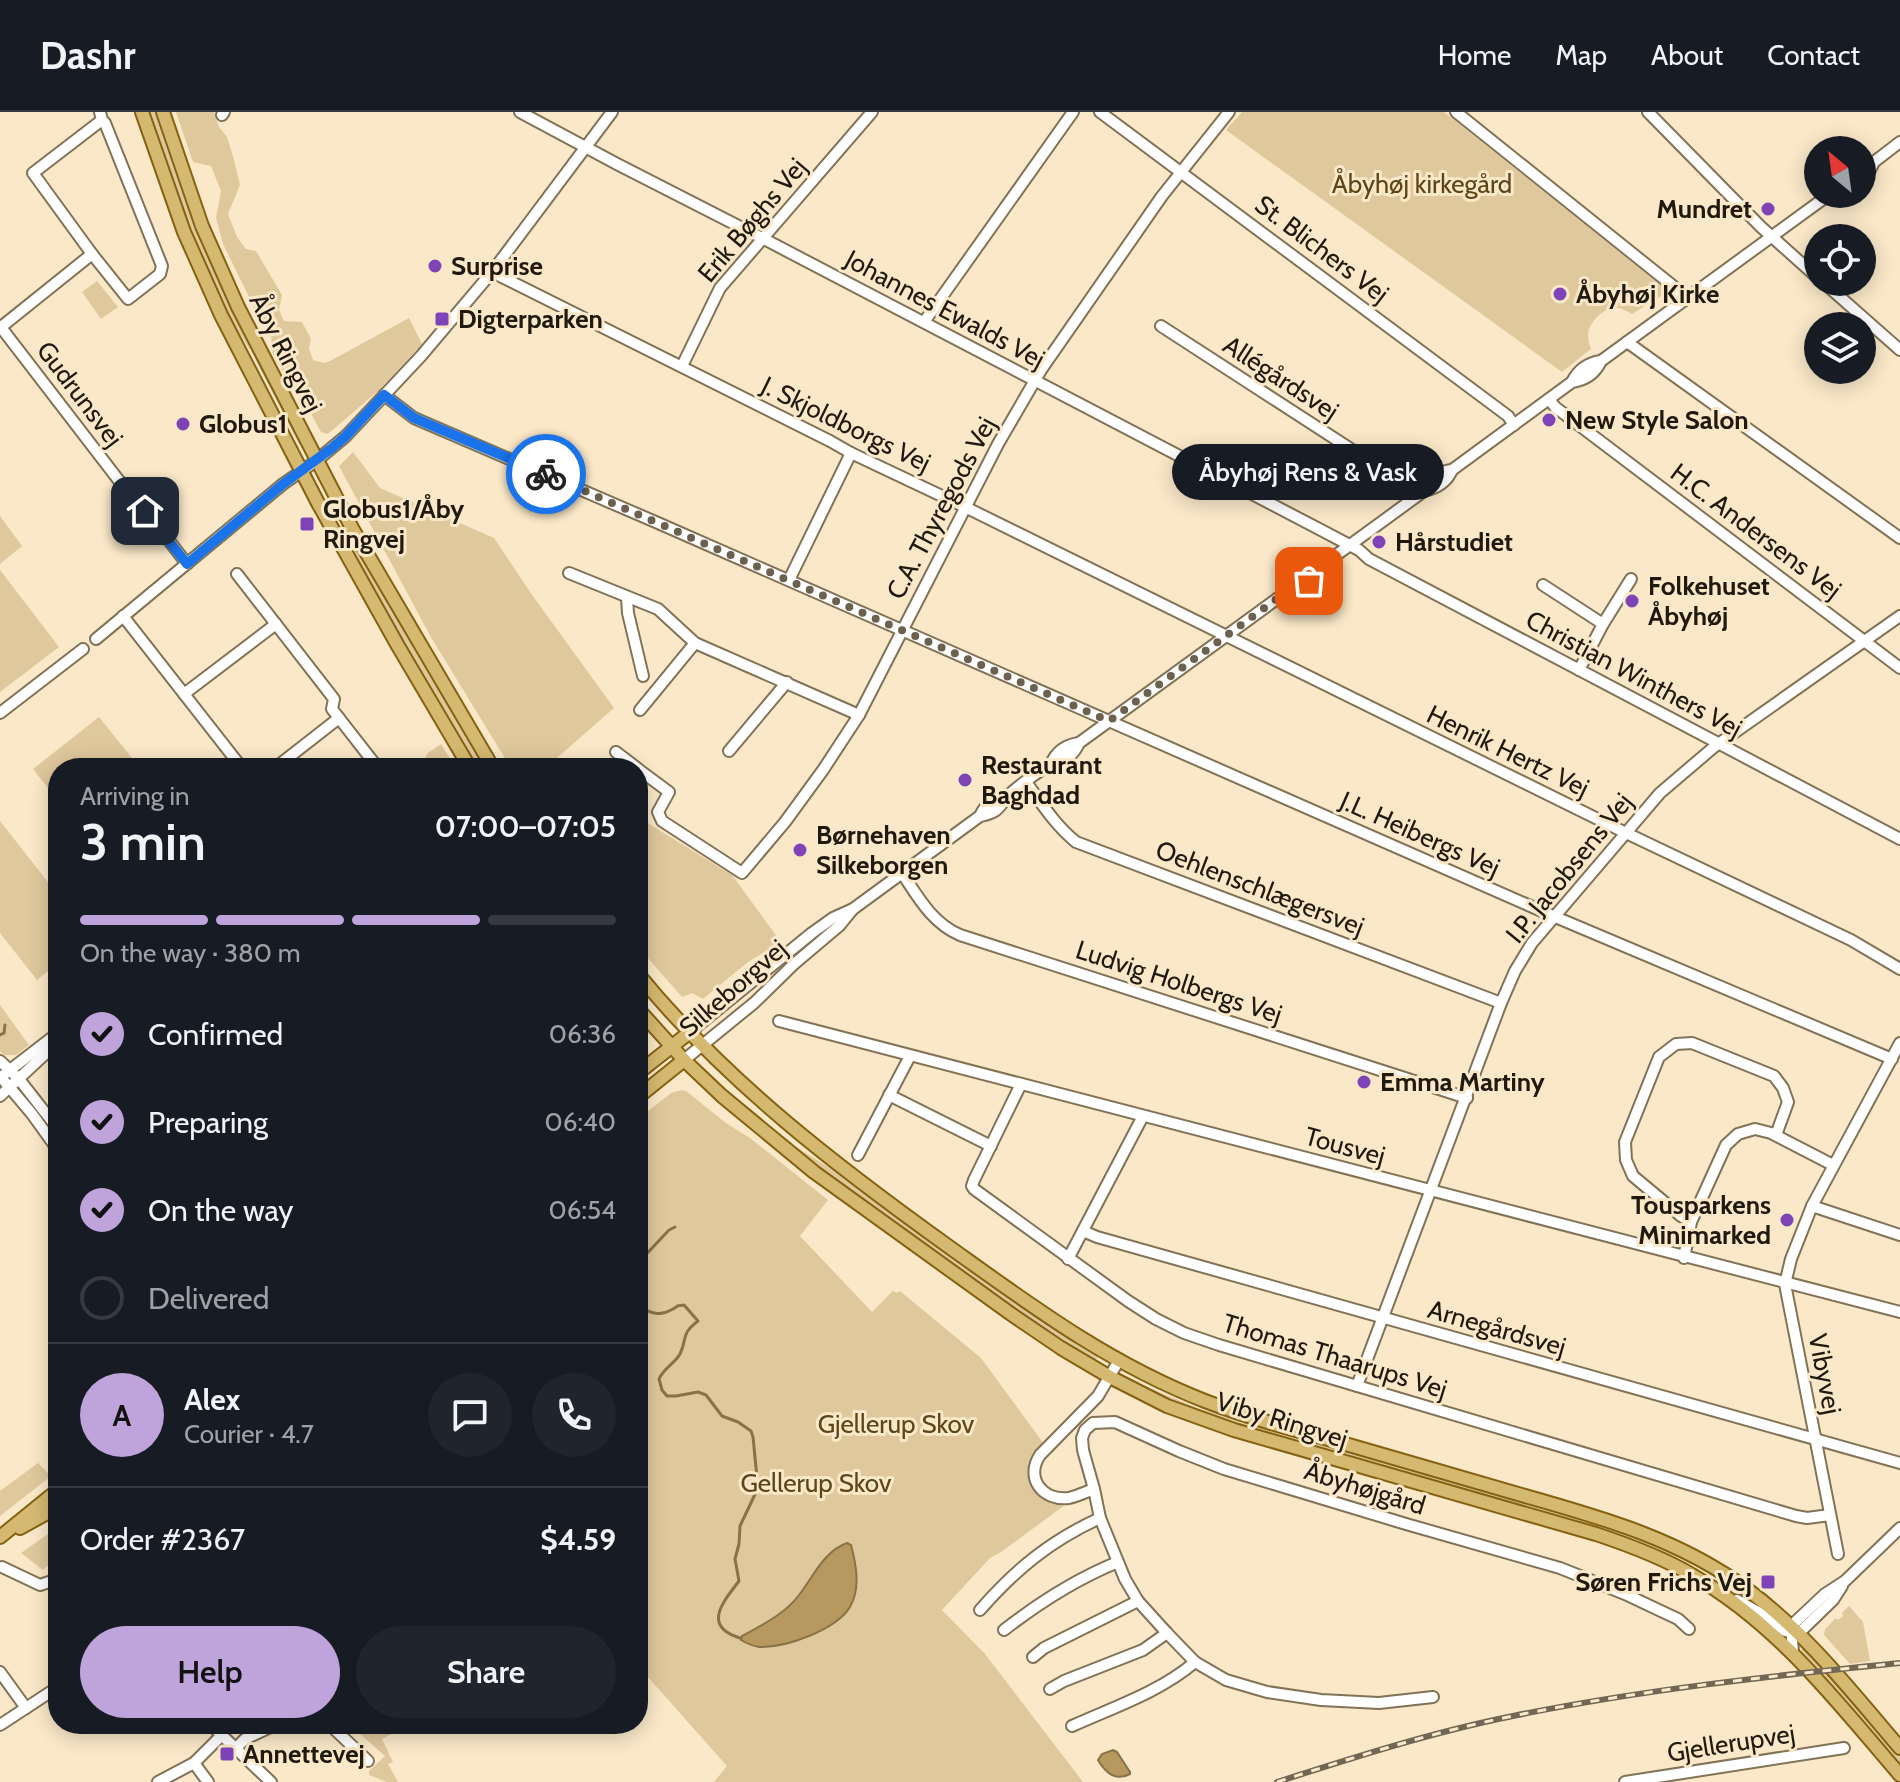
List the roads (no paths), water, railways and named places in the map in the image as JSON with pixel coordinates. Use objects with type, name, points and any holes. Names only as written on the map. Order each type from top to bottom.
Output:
[{"type":"main road","name":"Åby Ringvej","points":[[142,112],[200,271],[221,315],[301,471],[384,622],[464,758]]},
{"type":"main road","name":"Åby Ringvej","points":[[163,112],[185,181],[244,320],[316,461],[487,758]]},
{"type":"main road","points":[[648,985],[703,1045]]},
{"type":"main road","points":[[648,1020],[671,1046]]},
{"type":"main road","name":"Silkeborgvej","points":[[648,1065],[690,1032]]},
{"type":"main road","name":"Viby Ringvej","points":[[703,1045],[782,1120],[855,1178],[1034,1308],[1118,1362],[1175,1389],[1239,1413],[1552,1504],[1676,1546],[1759,1598],[1832,1668],[1900,1748]]},
{"type":"main road","name":"Viby Ringvej","points":[[671,1046],[722,1096],[814,1172],[1036,1332],[1141,1394],[1234,1430],[1621,1543],[1668,1562],[1713,1587],[1793,1653],[1900,1775]]},
{"type":"main road","name":"Silkeborgvej","points":[[648,1089],[684,1060]]},
{"type":"main road","points":[[0,1538],[48,1498]]},
{"type":"main road","points":[[0,1538],[48,1512]]},
{"type":"street","name":"Johannes Ewalds Vej","points":[[520,112],[1350,545]]},
{"type":"street","points":[[96,639],[346,436],[421,356],[492,272],[612,112]]},
{"type":"street","name":"Erik Bøghs Vej","points":[[682,366],[720,288],[872,112]]},
{"type":"street","points":[[924,322],[1073,112]]},
{"type":"street","name":"St. Blichers Vej","points":[[1100,112],[1508,416],[1514,425]]},
{"type":"street","name":"C.A. Thyregods Vej","points":[[648,776],[669,792],[658,812],[662,821],[742,873],[785,822],[859,715],[998,444],[1035,380],[1180,171],[1229,112]]},
{"type":"street","points":[[1456,112],[1678,290],[1685,300]]},
{"type":"street","points":[[1648,112],[1771,237],[1804,266]]},
{"type":"street","points":[[101,116],[162,266],[160,274],[128,299],[33,173],[101,116]]},
{"type":"street","points":[[1876,160],[1900,142]]},
{"type":"street","name":"Silkeborgvej","points":[[690,1032],[812,933],[853,909],[980,816],[990,814],[1005,804],[1008,795],[1051,764],[1055,754],[1069,744],[1079,743],[1285,593],[1289,583],[1303,573],[1313,572],[1420,494],[1429,481],[1443,471],[1452,470],[1572,382],[1577,373],[1591,362],[1601,361],[1811,208]]},
{"type":"street","points":[[0,326],[92,254]]},
{"type":"street","name":"J. Skjoldborgs Vej","points":[[492,272],[851,453],[1225,636]]},
{"type":"street","points":[[1839,296],[1900,350]]},
{"type":"street","name":"Gudrunsvej","points":[[0,326],[187,564]]},
{"type":"street","name":"Allégårdsvej","points":[[1161,326],[1420,494]]},
{"type":"street","points":[[1627,342],[1900,538]]},
{"type":"street","name":"J.L. Heibergs Vej","points":[[384,395],[414,418],[1553,916],[1892,1059]]},
{"type":"street","name":"H.C. Andersens Vej","points":[[1549,399],[1555,407],[1900,668]]},
{"type":"street","points":[[789,580],[851,453]]},
{"type":"street","name":"Christian Winthers Vej","points":[[1350,545],[1369,559],[1900,839]]},
{"type":"street","points":[[569,573],[658,609],[695,643],[859,715]]},
{"type":"street","points":[[237,574],[334,699],[332,709],[370,758]]},
{"type":"street","points":[[1579,670],[1631,579]]},
{"type":"street","points":[[1543,585],[1603,624]]},
{"type":"street","points":[[627,598],[643,676]]},
{"type":"street","points":[[123,616],[234,758]]},
{"type":"street","name":"I.P. Jacobsens Vej","points":[[1357,1386],[1501,1003],[1532,943],[1649,803],[1673,781],[1719,743],[1900,616]]},
{"type":"street","points":[[184,694],[276,624]]},
{"type":"street","name":"Henrik Hertz Vej","points":[[1225,636],[1851,940],[1900,969]]},
{"type":"street","points":[[640,710],[695,643]]},
{"type":"street","points":[[0,713],[83,649]]},
{"type":"street","points":[[729,751],[787,682]]},
{"type":"street","points":[[288,758],[339,718]]},
{"type":"street","name":"C.A. Thyregods Vej","points":[[616,752],[624,758]]},
{"type":"street","name":"Oehlenschlægersvej","points":[[1026,782],[1062,831],[1076,842],[1501,1003]]},
{"type":"street","name":"Ludvig Holbergs Vej","points":[[902,873],[934,918],[960,935],[1467,1098]]},
{"type":"street","name":"Silkeborgvej","points":[[684,1060],[749,1007],[839,926],[853,909]]},
{"type":"street","name":"Tousvej","points":[[779,1021],[1900,1312]]},
{"type":"street","points":[[3,1075],[48,1041]]},
{"type":"street","points":[[1691,1222],[1633,1176],[1626,1160],[1625,1142],[1663,1052],[1676,1044],[1692,1043],[1774,1076],[1788,1102],[1776,1135]]},
{"type":"street","name":"Vibyvej","points":[[1838,1554],[1785,1284],[1791,1259],[1812,1206],[1900,1043]]},
{"type":"street","points":[[0,1096],[48,1051]]},
{"type":"street","points":[[858,1155],[910,1056]]},
{"type":"street","points":[[0,1061],[10,1088],[48,1137]]},
{"type":"street","points":[[3,1075],[19,1079],[48,1116]]},
{"type":"street","name":"Thomas Thaarups Vej","points":[[1021,1084],[972,1186],[1068,1259],[1156,1319],[1219,1345],[1796,1516],[1830,1515]]},
{"type":"street","points":[[889,1095],[991,1146]]},
{"type":"street","points":[[1068,1259],[1143,1116]]},
{"type":"street","points":[[1684,1258],[1691,1222],[1732,1138],[1755,1129],[1776,1135],[1833,1165]]},
{"type":"street","points":[[1812,1206],[1900,1235]]},
{"type":"street","name":"Arnegårdsvej","points":[[1083,1231],[1383,1319],[1900,1463]]},
{"type":"street","points":[[1094,1489],[1068,1498],[1049,1496],[1036,1481],[1034,1467],[1040,1455],[1098,1396],[1118,1362]]},
{"type":"street","name":"Åbyhøjgård","points":[[1433,1697],[1379,1703],[1321,1700],[1267,1692],[1226,1680],[1195,1662],[1138,1601],[1125,1579],[1100,1518],[1083,1450],[1085,1430],[1093,1423],[1115,1422],[1224,1469],[1584,1577],[1678,1619],[1689,1629]]},
{"type":"street","points":[[980,1610],[1031,1558],[1065,1535],[1100,1518]]},
{"type":"street","points":[[1793,1653],[1794,1631],[1833,1600],[1845,1581],[1900,1528]]},
{"type":"street","points":[[1004,1630],[1071,1583],[1118,1562]]},
{"type":"street","points":[[2,1567],[40,1585],[48,1582]]},
{"type":"street","points":[[1713,1587],[1762,1614],[1778,1627],[1794,1631]]},
{"type":"street","points":[[1033,1657],[1044,1648],[1138,1601]]},
{"type":"street","points":[[1050,1689],[1143,1650],[1167,1633]]},
{"type":"street","points":[[1072,1726],[1163,1685],[1195,1662]]},
{"type":"street","points":[[0,1672],[26,1708]]},
{"type":"street","points":[[0,1725],[48,1694]]},
{"type":"street","points":[[236,1748],[256,1734]]},
{"type":"street","points":[[340,1734],[368,1761]]},
{"type":"street","points":[[158,1782],[194,1763],[222,1735],[271,1782]]},
{"type":"street","name":"Gjellerupvej","points":[[1625,1782],[1667,1778],[1844,1748]]},
{"type":"street","points":[[194,1763],[208,1782]]},
{"type":"waterway","points":[[0,1035],[4,1033],[5,1025]]},
{"type":"waterway","points":[[648,1252],[675,1227]]},
{"type":"waterway","points":[[648,1311],[667,1312],[684,1305],[698,1321],[687,1333],[678,1357],[659,1379],[662,1390],[667,1396],[698,1392],[706,1395],[722,1416],[738,1422],[751,1431],[753,1437],[758,1488],[740,1526],[735,1559],[739,1581],[719,1612],[721,1627],[740,1638]]},
{"type":"railway","points":[[1277,1782],[1424,1737],[1561,1707],[1705,1685],[1900,1663]]},
{"type":"place","name":"Mundret","points":[[1768,209]]},
{"type":"place","name":"Surprise","points":[[435,266]]},
{"type":"place","name":"Åbyhøj Kirke","points":[[1560,294]]},
{"type":"place","name":"Digterparken","points":[[442,319]]},
{"type":"place","name":"New Style Salon","points":[[1549,420]]},
{"type":"place","name":"Globus1","points":[[183,424]]},
{"type":"place","name":"Globus1/Åby Ringvej","points":[[307,524]]},
{"type":"place","name":"Hårstudiet","points":[[1379,542]]},
{"type":"place","name":"Åbyhøj Rens & Vask","points":[[1309,581]]},
{"type":"place","name":"Folkehuset Åbyhøj","points":[[1632,601]]},
{"type":"place","name":"Restaurant Baghdad","points":[[965,780]]},
{"type":"place","name":"Børnehaven Silkeborgen","points":[[800,850]]},
{"type":"place","name":"Emma Martiny","points":[[1364,1082]]},
{"type":"place","name":"Tousparkens Minimarked","points":[[1787,1220]]},
{"type":"place","name":"Søren Frichs Vej","points":[[1768,1582]]},
{"type":"place","name":"Annettevej","points":[[227,1754]]},
{"type":"park label","name":"Åbyhøj kirkegård","points":[[1422,184]]},
{"type":"park label","name":"Gjellerup Skov","points":[[896,1424]]},
{"type":"park label","name":"Gellerup Skov","points":[[816,1483]]}]
